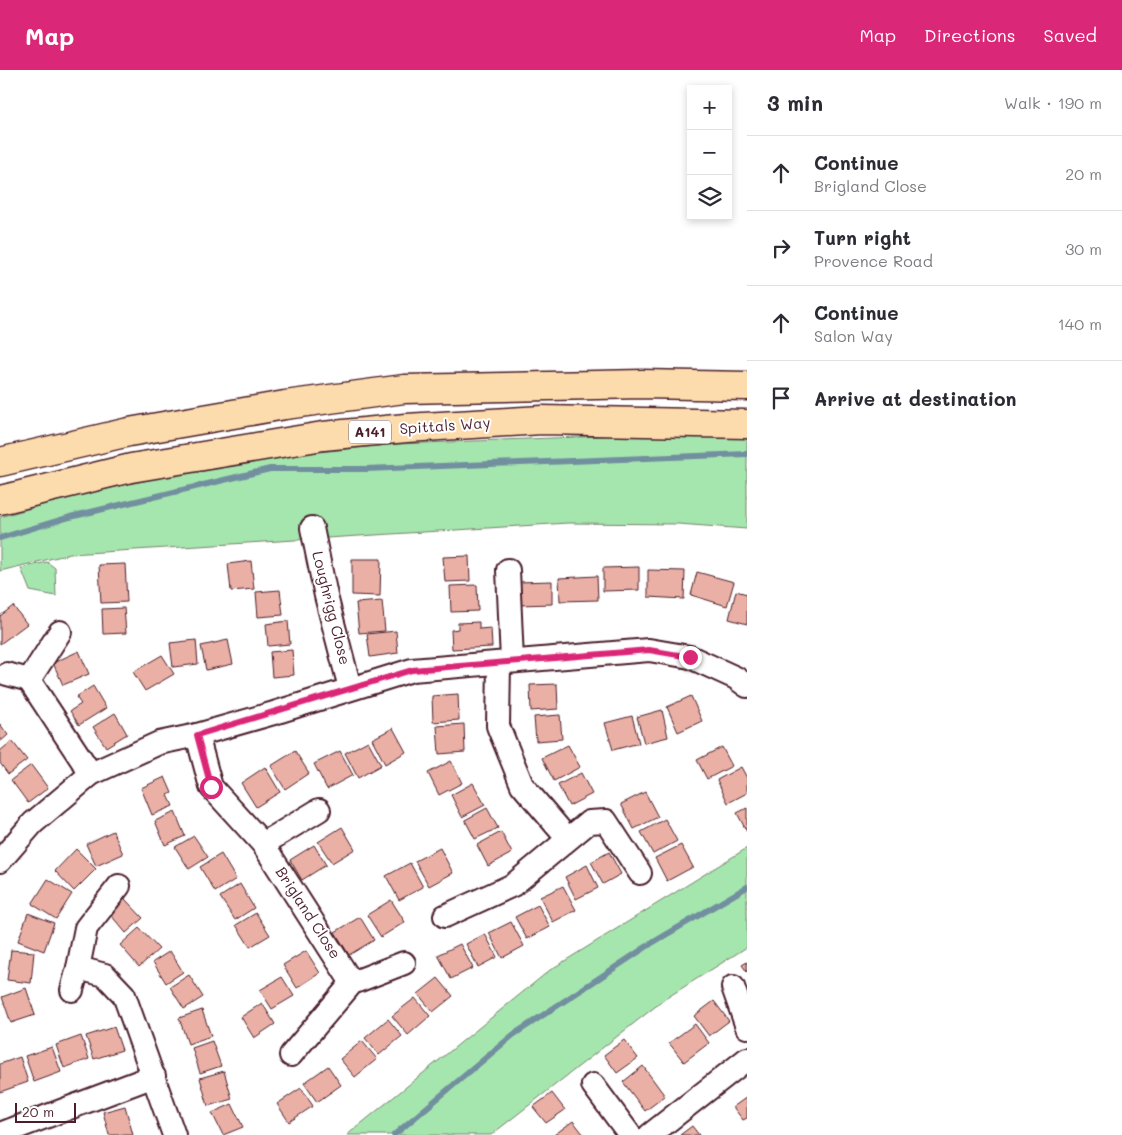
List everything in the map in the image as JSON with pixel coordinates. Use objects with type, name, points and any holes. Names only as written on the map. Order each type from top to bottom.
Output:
[{"type":"highway","points":[[0,462],[129,432],[285,405],[404,389],[594,384],[747,386]]},
{"type":"highway","name":"Spittals Way","points":[[0,500],[131,468],[323,436],[406,428],[542,420],[747,424]]},
{"type":"street","name":"Loughrigg Close","points":[[309,543],[326,596],[350,688]]},
{"type":"street","points":[[508,570],[506,662],[498,726],[522,785],[567,838]]},
{"type":"street","points":[[29,680],[60,632]]},
{"type":"street","points":[[0,862],[33,823],[91,774],[159,743],[197,735],[274,713],[412,670],[649,650],[690,657],[736,678],[747,686]]},
{"type":"street","points":[[7,674],[29,680],[91,774]]},
{"type":"street","name":"Brigland Close","points":[[197,735],[211,787],[264,844],[352,983]]},
{"type":"street","points":[[264,844],[319,810]]},
{"type":"street","points":[[445,916],[513,885],[567,838],[589,822],[606,821],[640,873]]},
{"type":"street","points":[[72,990],[86,928],[119,886]]},
{"type":"street","points":[[291,1055],[352,983],[404,963]]},
{"type":"street","points":[[78,968],[105,975],[124,995],[174,1135]]},
{"type":"street","points":[[733,987],[747,1027]]},
{"type":"street","points":[[650,1135],[747,1059]]},
{"type":"street","points":[[0,1134],[154,1076]]},
{"type":"street","points":[[593,1085],[630,1135]]},
{"type":"green space","points":[[629,435],[747,436],[747,529],[678,524],[568,523],[70,554],[0,571],[0,517],[72,496],[249,459],[398,444]]},
{"type":"green space","points":[[47,562],[55,568],[56,596],[30,591],[21,568]]},
{"type":"green space","points":[[747,848],[747,947],[665,999],[491,1135],[347,1135],[550,970]]},
{"type":"building","points":[[469,556],[470,581],[445,582],[443,557]]},
{"type":"building","points":[[352,559],[381,559],[380,596],[352,595]]},
{"type":"building","points":[[251,561],[254,589],[231,591],[228,564]]},
{"type":"building","points":[[125,564],[127,602],[101,603],[99,565]]},
{"type":"building","points":[[639,567],[639,590],[603,591],[603,568]]},
{"type":"building","points":[[648,570],[685,571],[684,599],[648,597]]},
{"type":"building","points":[[697,572],[734,582],[727,606],[691,595]]},
{"type":"building","points":[[597,576],[598,600],[560,601],[559,578]]},
{"type":"building","points":[[552,581],[552,604],[519,605],[518,582]]},
{"type":"building","points":[[477,585],[478,611],[451,612],[450,586]]},
{"type":"building","points":[[280,590],[283,615],[258,617],[256,592]]},
{"type":"building","points":[[736,591],[747,594],[747,624],[729,619]]},
{"type":"building","points":[[382,601],[385,631],[359,633],[356,603]]},
{"type":"building","points":[[13,606],[27,624],[0,644],[0,616]]},
{"type":"building","points":[[124,608],[126,633],[103,634],[102,609]]},
{"type":"building","points":[[288,621],[290,644],[268,646],[266,624]]},
{"type":"building","points":[[479,622],[479,629],[491,628],[492,647],[452,649],[451,630],[458,629],[458,623]]},
{"type":"building","points":[[396,631],[398,653],[370,657],[367,634]]},
{"type":"building","points":[[196,640],[198,664],[173,667],[170,643]]},
{"type":"building","points":[[228,640],[233,664],[206,670],[201,646]]},
{"type":"building","points":[[292,650],[294,675],[272,677],[270,652]]},
{"type":"building","points":[[79,651],[89,674],[63,685],[53,663]]},
{"type":"building","points":[[162,655],[174,674],[145,691],[133,672]]},
{"type":"building","points":[[557,684],[558,709],[531,711],[530,685]]},
{"type":"building","points":[[93,686],[106,708],[79,725],[70,711],[81,704],[76,697]]},
{"type":"building","points":[[458,694],[459,720],[433,722],[432,696]]},
{"type":"building","points":[[691,696],[702,721],[678,732],[667,707]]},
{"type":"building","points":[[662,710],[668,737],[644,743],[637,717]]},
{"type":"building","points":[[115,713],[127,734],[106,747],[93,727]]},
{"type":"building","points":[[560,715],[562,739],[536,741],[534,717]]},
{"type":"building","points":[[632,716],[639,743],[613,750],[605,723]]},
{"type":"building","points":[[0,724],[8,735],[0,742]]},
{"type":"building","points":[[464,724],[465,752],[439,754],[437,726]]},
{"type":"building","points":[[393,728],[406,752],[385,764],[372,739]]},
{"type":"building","points":[[12,741],[27,760],[8,774],[0,763],[0,751]]},
{"type":"building","points":[[368,741],[381,765],[358,778],[345,753]]},
{"type":"building","points":[[568,745],[580,767],[554,781],[542,758]]},
{"type":"building","points":[[722,747],[732,766],[707,779],[697,760]]},
{"type":"building","points":[[295,751],[309,773],[285,789],[271,766]]},
{"type":"building","points":[[340,751],[353,775],[327,789],[314,764]]},
{"type":"building","points":[[451,761],[462,783],[439,795],[428,773]]},
{"type":"building","points":[[31,765],[48,788],[28,803],[11,780]]},
{"type":"building","points":[[265,767],[280,792],[256,807],[241,783]]},
{"type":"building","points":[[741,767],[747,778],[747,793],[728,803],[717,780]]},
{"type":"building","points":[[581,773],[592,794],[569,806],[558,785]]},
{"type":"building","points":[[165,777],[172,793],[168,795],[173,806],[152,815],[141,788]]},
{"type":"building","points":[[473,783],[485,805],[462,817],[451,795]]},
{"type":"building","points":[[645,792],[658,817],[634,829],[621,804]]},
{"type":"building","points":[[487,808],[498,828],[475,839],[465,820]]},
{"type":"building","points":[[747,808],[747,832],[737,813]]},
{"type":"building","points":[[175,812],[185,836],[165,845],[155,821]]},
{"type":"building","points":[[665,819],[677,841],[653,854],[641,832]]},
{"type":"building","points":[[342,827],[355,849],[332,863],[318,842]]},
{"type":"building","points":[[113,831],[123,854],[96,866],[86,844]]},
{"type":"building","points":[[501,832],[512,853],[488,866],[477,845]]},
{"type":"building","points":[[194,836],[208,857],[189,869],[175,847]]},
{"type":"building","points":[[314,845],[326,865],[302,880],[290,860]]},
{"type":"building","points":[[681,845],[693,867],[667,881],[655,858]]},
{"type":"building","points":[[440,848],[453,873],[429,886],[415,861]]},
{"type":"building","points":[[76,849],[96,869],[74,891],[55,871]]},
{"type":"building","points":[[609,852],[621,874],[603,884],[591,862]]},
{"type":"building","points":[[221,854],[236,879],[215,892],[200,867]]},
{"type":"building","points":[[410,863],[423,887],[399,900],[386,876]]},
{"type":"building","points":[[587,865],[598,888],[576,899],[565,877]]},
{"type":"building","points":[[48,879],[72,894],[56,919],[32,904]]},
{"type":"building","points":[[240,884],[254,908],[235,920],[220,897]]},
{"type":"building","points":[[563,886],[576,910],[553,922],[540,897]]},
{"type":"building","points":[[125,899],[143,918],[126,933],[109,913]]},
{"type":"building","points":[[391,900],[405,922],[381,937],[367,915]]},
{"type":"building","points":[[538,905],[550,927],[527,939],[515,917]]},
{"type":"building","points":[[28,913],[54,923],[44,951],[18,941]]},
{"type":"building","points":[[256,913],[270,935],[250,947],[236,925]]},
{"type":"building","points":[[360,917],[374,940],[349,955],[335,932]]},
{"type":"building","points":[[511,922],[524,946],[502,958],[489,933]]},
{"type":"building","points":[[139,928],[159,949],[139,967],[120,945]]},
{"type":"building","points":[[485,934],[497,957],[478,967],[466,944]]},
{"type":"building","points":[[460,944],[473,968],[451,979],[438,955]]},
{"type":"building","points":[[11,950],[34,952],[31,983],[7,980]]},
{"type":"building","points":[[170,951],[183,972],[166,983],[153,962]]},
{"type":"building","points":[[306,951],[320,973],[297,988],[283,965]]},
{"type":"building","points":[[747,962],[747,972],[742,965]]},
{"type":"building","points":[[189,975],[203,997],[184,1009],[170,987]]},
{"type":"building","points":[[282,977],[294,996],[272,1009],[260,990]]},
{"type":"building","points":[[438,978],[453,996],[433,1012],[418,994]]},
{"type":"building","points":[[26,988],[35,1015],[11,1023],[2,997]]},
{"type":"building","points":[[415,998],[430,1016],[408,1035],[392,1016]]},
{"type":"building","points":[[714,1001],[729,1021],[709,1036],[694,1016]]},
{"type":"building","points":[[262,1003],[275,1024],[254,1038],[241,1017]]},
{"type":"building","points":[[202,1010],[211,1036],[188,1044],[179,1018]]},
{"type":"building","points":[[388,1019],[402,1036],[379,1055],[365,1038]]},
{"type":"building","points":[[695,1024],[709,1043],[684,1062],[669,1043]]},
{"type":"building","points":[[114,1027],[122,1050],[94,1059],[86,1036]]},
{"type":"building","points":[[81,1036],[89,1059],[64,1068],[56,1045]]},
{"type":"building","points":[[624,1040],[638,1058],[617,1073],[604,1055]]},
{"type":"building","points":[[212,1041],[221,1066],[200,1073],[192,1048]]},
{"type":"building","points":[[362,1041],[377,1059],[355,1077],[340,1059]]},
{"type":"building","points":[[52,1047],[61,1072],[34,1082],[25,1056]]},
{"type":"building","points":[[20,1057],[28,1082],[0,1092],[0,1064]]},
{"type":"building","points":[[328,1066],[341,1085],[317,1102],[304,1083]]},
{"type":"building","points":[[643,1066],[665,1096],[645,1111],[623,1082]]},
{"type":"building","points":[[224,1071],[232,1099],[208,1106],[200,1078]]},
{"type":"building","points":[[301,1088],[313,1106],[289,1122],[277,1104]]},
{"type":"building","points":[[552,1093],[565,1110],[546,1123],[533,1107]]},
{"type":"building","points":[[747,1097],[747,1118],[743,1120],[733,1107]]},
{"type":"building","points":[[232,1104],[243,1127],[223,1135],[212,1113]]},
{"type":"building","points":[[125,1106],[133,1135],[109,1135],[103,1112]]},
{"type":"building","points":[[573,1121],[584,1135],[554,1135]]},
{"type":"building","points":[[692,1126],[699,1135],[680,1135]]},
{"type":"waterway","points":[[0,538],[70,517],[270,469],[366,469],[747,454]]},
{"type":"waterway","points":[[394,1135],[513,1035],[652,943],[747,887]]},
{"type":"route","points":[[211,787],[197,735],[412,670],[649,650],[690,657]]}]
